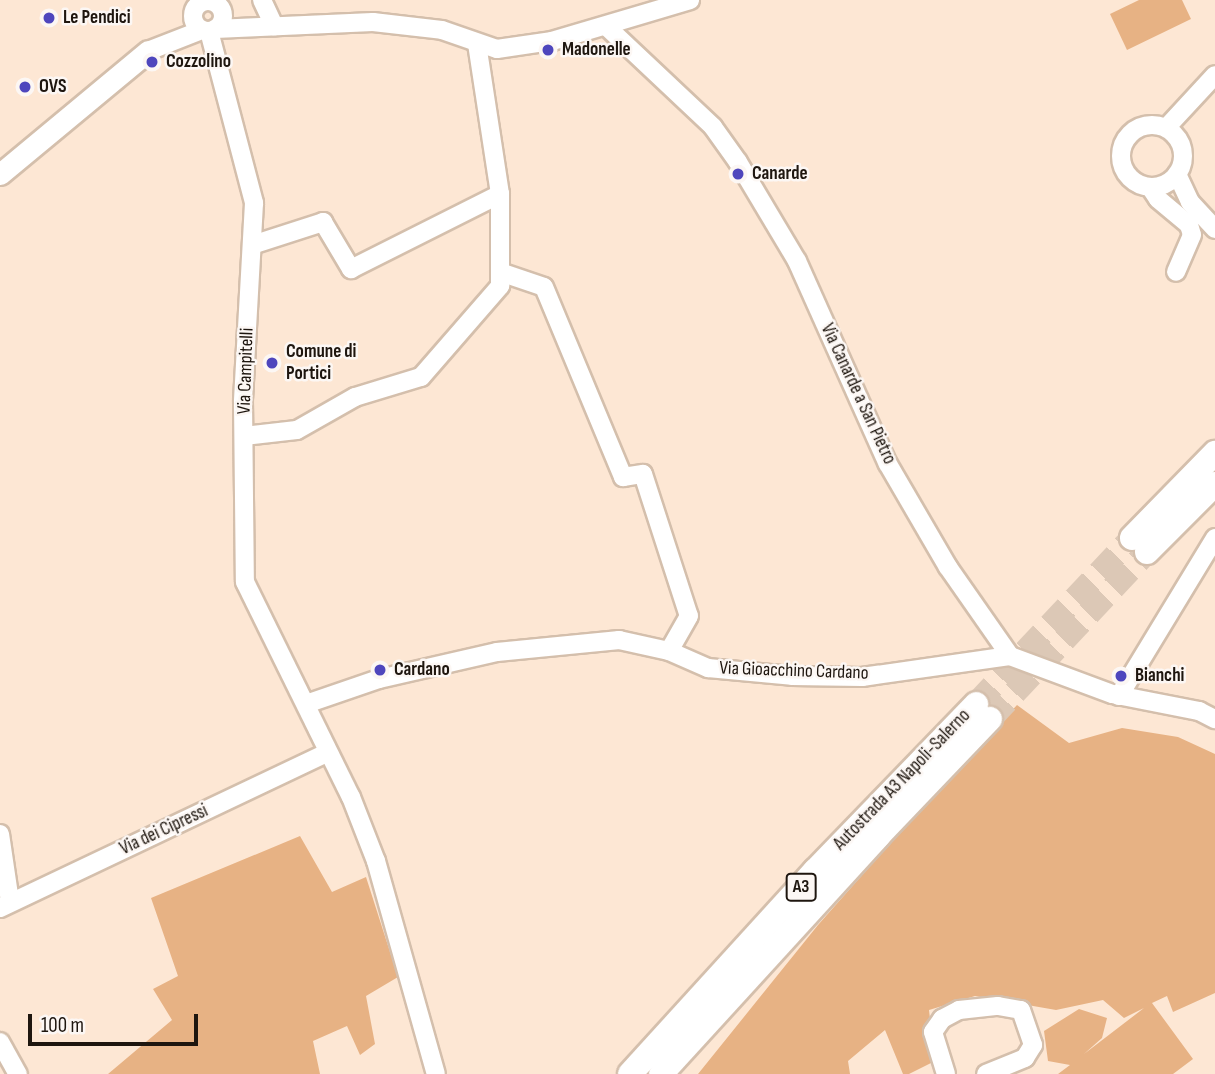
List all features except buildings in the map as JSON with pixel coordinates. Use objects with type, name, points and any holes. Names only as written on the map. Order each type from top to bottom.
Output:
[{"type":"highway","points":[[1215,453],[1140,545],[1186,513],[1215,497]]},
{"type":"highway","points":[[1186,513],[1215,484]]},
{"type":"highway","name":"Autostrada A3 Napoli-Salerno","points":[[630,1074],[815,871],[983,711],[878,836],[661,1074]]},
{"type":"main road","points":[[0,174],[148,51]]},
{"type":"street","points":[[262,0],[266,26]]},
{"type":"street","points":[[148,51],[211,12],[266,26],[373,22],[442,30],[497,50],[516,48],[606,26],[690,0]]},
{"type":"street","name":"Via Campitelli","points":[[211,12],[254,203],[244,436],[245,582],[306,704]]},
{"type":"street","name":"Via Canarde a San Pietro","points":[[606,26],[713,127],[738,162],[797,261],[888,464],[936,548],[1010,656]]},
{"type":"street","points":[[244,436],[297,430],[355,397],[421,377],[500,286],[500,194],[477,44]]},
{"type":"street","points":[[1166,128],[1215,75]]},
{"type":"street","points":[[1150,187],[1170,181],[1177,174],[1181,166],[1182,149],[1173,133],[1166,128],[1147,125],[1130,135],[1124,143],[1122,162],[1132,179],[1150,187],[1158,199],[1189,225],[1192,235],[1176,272]]},
{"type":"street","points":[[1177,174],[1190,202],[1215,229]]},
{"type":"street","points":[[252,246],[323,222],[351,269],[500,194]]},
{"type":"street","points":[[500,272],[544,287],[623,477],[643,474],[689,616],[669,651]]},
{"type":"street","points":[[1119,696],[1215,538]]},
{"type":"street","name":"Via Gioacchino Cardano","points":[[306,704],[379,679],[497,652],[620,640],[669,651],[708,668],[792,676],[862,677],[1010,656]]},
{"type":"street","points":[[1010,656],[1119,696],[1199,711],[1215,719]]},
{"type":"street","points":[[306,704],[351,797],[376,861],[436,1074]]},
{"type":"street","name":"Via dei Cipressi","points":[[5,905],[328,752]]},
{"type":"street","points":[[0,834],[5,905]]},
{"type":"street","points":[[946,1074],[933,1032],[942,1020],[958,1010],[998,1006],[1021,1010],[1033,1045],[1024,1058],[986,1074]]},
{"type":"street","points":[[0,1042],[18,1074]]},
{"type":"shaded area","points":[[1139,0],[1182,0],[1191,19],[1127,50],[1110,14]]},
{"type":"shaded area","points":[[1017,705],[1069,743],[1122,728],[1178,737],[1215,754],[1215,993],[1173,1012],[1167,996],[1152,1003],[1193,1059],[1173,1074],[1058,1074],[1070,1065],[1048,1061],[1044,1031],[1079,1009],[1107,1018],[1102,1038],[1084,1054],[1144,1008],[1124,1018],[1103,1000],[1056,1010],[975,996],[929,1010],[935,1061],[909,1074],[903,1074],[885,1030],[848,1061],[850,1074],[698,1074],[818,925]]},
{"type":"shaded area","points":[[300,836],[332,892],[366,877],[398,977],[366,996],[375,1044],[360,1055],[347,1026],[313,1041],[320,1074],[108,1074],[172,1020],[153,989],[178,976],[151,898]]},
{"type":"tunnel","points":[[976,704],[1132,538]]},
{"type":"tunnel","points":[[990,719],[1147,552]]},
{"type":"place","name":"Le Pendici","points":[[49,18]]},
{"type":"place","name":"Madonelle","points":[[548,50]]},
{"type":"place","name":"Cozzolino","points":[[152,62]]},
{"type":"place","name":"OVS","points":[[25,87]]},
{"type":"place","name":"Canarde","points":[[738,174]]},
{"type":"place","name":"Comune di Portici","points":[[272,363]]},
{"type":"place","name":"Cardano","points":[[380,670]]},
{"type":"place","name":"Bianchi","points":[[1121,676]]}]
